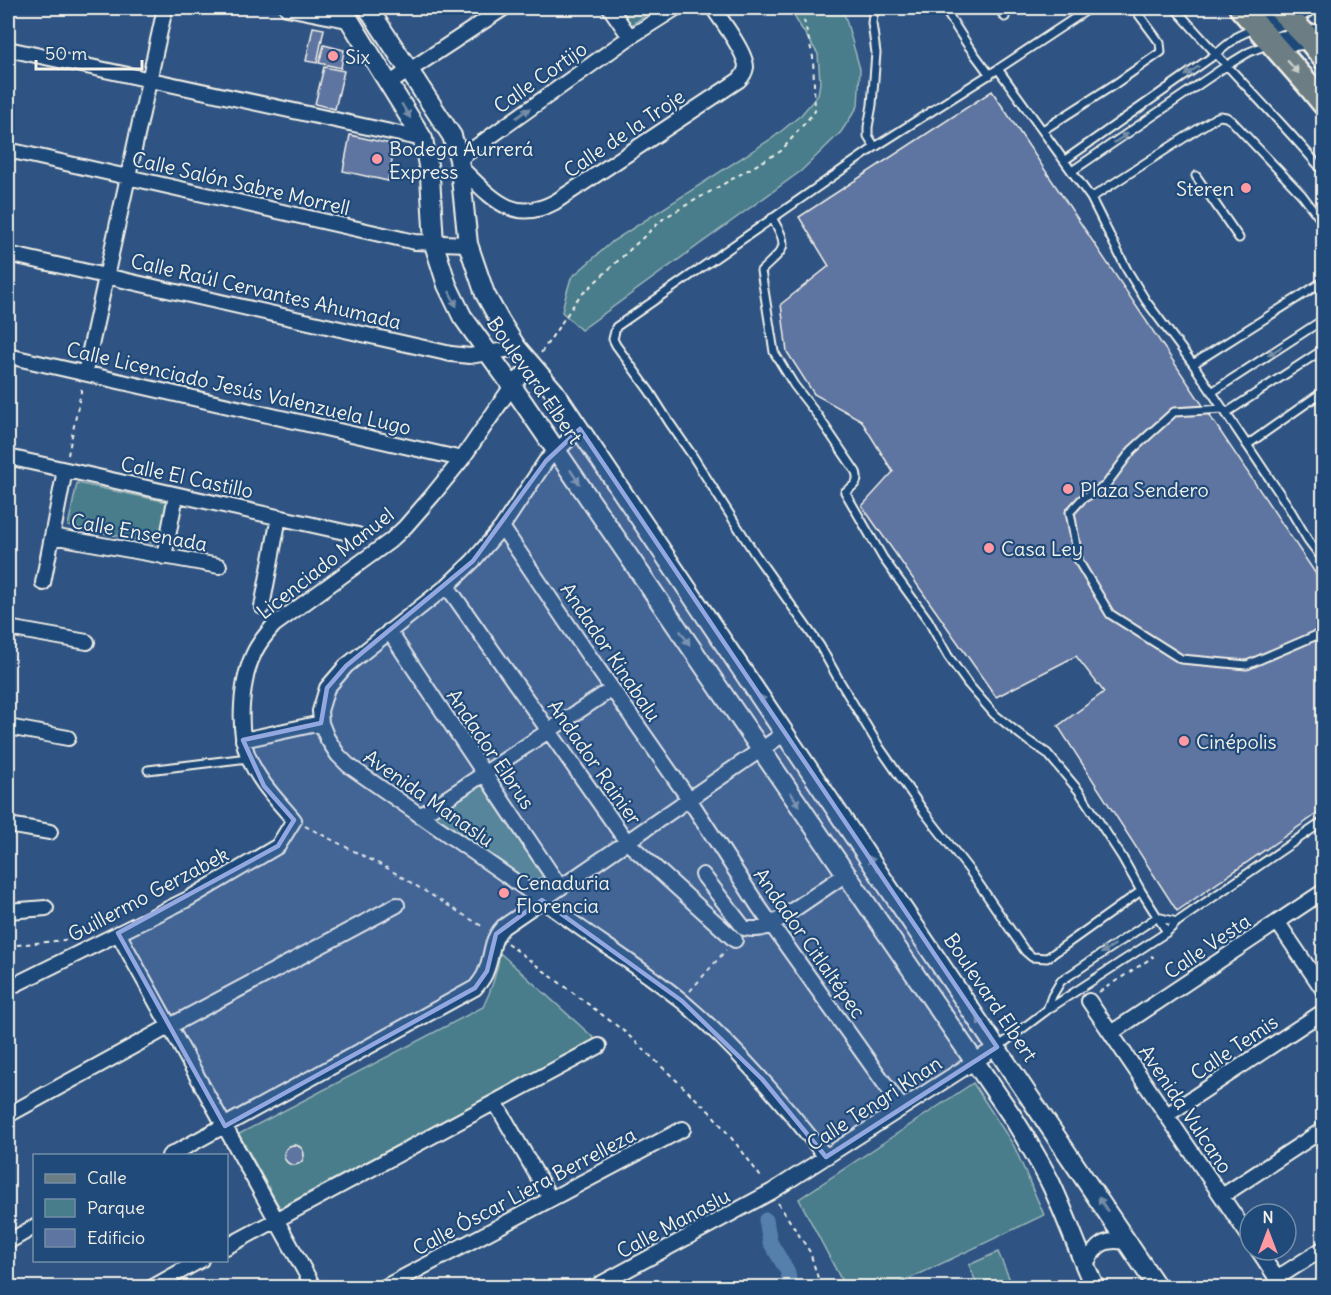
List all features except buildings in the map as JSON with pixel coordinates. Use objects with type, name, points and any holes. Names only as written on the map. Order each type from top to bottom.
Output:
[{"type":"main road","points":[[1241,8],[1323,104]]},
{"type":"main road","points":[[1265,35],[1290,11],[1316,37],[1323,58]]},
{"type":"main road","points":[[1265,35],[1316,37]]},
{"type":"street","points":[[85,373],[165,8]]},
{"type":"street","points":[[287,8],[347,14]]},
{"type":"street","name":"Boulevard Elbert","points":[[368,8],[452,136],[459,163],[468,244],[485,294],[500,321],[517,348],[554,391],[1158,1287]]},
{"type":"street","points":[[390,83],[504,8]]},
{"type":"street","points":[[610,8],[630,37]]},
{"type":"street","name":"Calle Cortijo","points":[[459,163],[630,37],[676,8]]},
{"type":"street","name":"Calle de la Troje","points":[[459,163],[502,205],[523,211],[533,211],[555,202],[739,80],[744,74],[746,66],[743,55],[714,8]]},
{"type":"street","name":"Boulevard Elbert","points":[[347,14],[423,139],[430,176],[434,244],[447,285],[462,316],[1014,1119],[1052,1186],[1095,1287]]},
{"type":"street","points":[[8,49],[423,139]]},
{"type":"street","name":"Calle Salón Sabre Morrell","points":[[8,150],[398,239],[434,244],[468,244]]},
{"type":"street","name":"Calle Raúl Cervantes Ahumada","points":[[8,254],[451,354],[470,356],[517,348]]},
{"type":"street","name":"Calle Licenciado Jesús Valenzuela Lugo","points":[[8,356],[462,459]]},
{"type":"street","name":"Licenciado Manuel","points":[[294,820],[264,786],[249,758],[243,740],[241,716],[247,672],[252,657],[274,625],[397,534],[462,459],[512,386],[532,365]]},
{"type":"street","points":[[243,740],[321,723],[320,711],[327,688],[346,666],[447,586],[473,561],[502,526],[546,461],[579,429]]},
{"type":"street","name":"Calle El Castillo","points":[[8,457],[358,535]]},
{"type":"street","points":[[43,583],[64,470]]},
{"type":"street","points":[[164,557],[176,495]]},
{"type":"street","points":[[262,607],[279,517]]},
{"type":"street","name":"Andador Kinabalu","points":[[502,526],[689,799]]},
{"type":"street","name":"Calle Ensenada","points":[[52,536],[219,566]]},
{"type":"street","name":"Andador Rainier","points":[[447,586],[627,842],[735,940]]},
{"type":"street","points":[[8,628],[87,642]]},
{"type":"street","name":"Andador Elbrus","points":[[389,632],[560,887]]},
{"type":"street","points":[[420,816],[612,689]]},
{"type":"street","name":"Avenida Manaslu","points":[[321,723],[327,738],[348,765],[682,1001],[738,1053],[788,1108],[826,1157]]},
{"type":"street","points":[[8,727],[68,738]]},
{"type":"street","points":[[171,1154],[475,988],[487,970],[496,934],[503,927],[785,733]]},
{"type":"street","name":"Andador Citlaltépec","points":[[689,799],[771,925],[902,1108]]},
{"type":"street","name":"Guillermo Gerzabek","points":[[8,988],[188,899],[275,848],[294,820]]},
{"type":"street","points":[[8,825],[50,832]]},
{"type":"street","points":[[704,875],[744,928],[751,929],[771,925],[846,874]]},
{"type":"street","name":"Calle Vesta","points":[[1111,1033],[1323,891]]},
{"type":"street","points":[[8,1115],[397,905]]},
{"type":"street","points":[[8,911],[46,908]]},
{"type":"street","points":[[1278,923],[1323,991]]},
{"type":"street","points":[[118,933],[314,1287]]},
{"type":"street","name":"Avenida Vulcano","points":[[1089,1000],[1238,1220]]},
{"type":"street","name":"Calle Temis","points":[[1167,1115],[1323,1011]]},
{"type":"street","points":[[228,1246],[599,1046]]},
{"type":"street","name":"Calle Tengri Khan","points":[[771,1192],[997,1047]]},
{"type":"street","points":[[495,1102],[550,1198]]},
{"type":"street","name":"Calle Óscar Liera Berrelleza","points":[[383,1287],[683,1129]]},
{"type":"street","points":[[1222,1196],[1323,1129]]},
{"type":"street","name":"Calle Manaslu","points":[[593,1287],[612,1283],[771,1192]]},
{"type":"street","points":[[8,1242],[33,1228]]},
{"type":"street","points":[[1085,1266],[1094,1250],[1100,1245],[1114,1241],[1130,1244]]},
{"type":"street","points":[[1266,1262],[1280,1283],[1323,1248]]},
{"type":"street","points":[[151,1287],[197,1262]]},
{"type":"lane","points":[[874,147],[868,136],[868,128],[876,53],[872,23],[877,8]]},
{"type":"lane","points":[[944,8],[990,75]]},
{"type":"lane","points":[[998,8],[1005,17]]},
{"type":"lane","points":[[1090,8],[990,75],[874,147],[615,327],[613,339],[692,454],[755,554],[820,646],[880,748],[1025,951],[1032,957],[1047,958],[1141,891]]},
{"type":"lane","points":[[1043,130],[1161,52],[1160,43],[1134,8]]},
{"type":"lane","points":[[1175,8],[1323,172]]},
{"type":"lane","points":[[1065,160],[1216,54],[1238,36],[1265,35]]},
{"type":"lane","points":[[1072,171],[1249,52],[1265,35]]},
{"type":"lane","points":[[999,69],[1091,198],[1141,294],[1193,364],[1323,561]]},
{"type":"lane","points":[[1091,198],[1220,116],[1232,121],[1250,139],[1302,195],[1323,225]]},
{"type":"lane","points":[[1196,176],[1239,238]]},
{"type":"lane","points":[[772,218],[783,236],[783,249],[761,271],[774,352],[794,385],[856,472],[858,482],[844,492],[883,558],[928,620],[948,656],[968,684],[994,714],[1047,753],[1079,791],[1167,932]]},
{"type":"lane","points":[[1193,364],[1323,280]]},
{"type":"lane","points":[[1212,392],[1323,319]]},
{"type":"lane","points":[[1323,349],[1225,411],[1174,412],[1132,450],[1105,486],[1082,499],[1070,512],[1078,562],[1110,614],[1180,659],[1247,665],[1323,632]]},
{"type":"lane","points":[[1247,445],[1323,391]]},
{"type":"lane","points":[[148,770],[249,758]]},
{"type":"lane","points":[[997,1047],[1047,1010],[1167,932],[1177,922],[1323,821]]},
{"type":"lane","points":[[1047,1010],[1061,981],[1157,917],[1177,922]]},
{"type":"path","points":[[532,365],[579,297],[664,218],[781,151],[814,111],[813,57],[801,8]]},
{"type":"path","points":[[64,470],[85,373]]},
{"type":"path","points":[[294,820],[387,868],[496,934],[625,1032],[711,1113],[742,1151],[810,1252],[821,1287]]},
{"type":"path","points":[[8,946],[76,939]]},
{"type":"path","points":[[682,1001],[735,940]]},
{"type":"path","points":[[1089,1000],[1153,957],[1151,956]]},
{"type":"highlighted area","points":[[580,429],[997,1047],[826,1157],[762,1079],[682,1001],[542,900],[496,934],[487,971],[475,988],[225,1126],[118,933],[278,846],[294,820],[264,786],[243,740],[321,723],[327,688],[346,666],[473,561],[546,461]]},
{"type":"green space","points":[[615,8],[656,8],[628,27]]},
{"type":"green space","points":[[790,8],[840,8],[845,16],[860,69],[858,106],[841,132],[801,171],[581,330],[562,312],[571,278],[613,241],[774,137],[801,115],[818,95],[820,82],[818,54]]},
{"type":"green space","points":[[77,483],[172,503],[163,545],[68,526]]},
{"type":"green space","points":[[477,778],[543,876],[529,885],[426,811]]},
{"type":"green space","points":[[500,953],[595,1039],[280,1208],[239,1134],[483,1007],[494,981]]},
{"type":"green space","points":[[973,1083],[1014,1146],[1044,1215],[892,1287],[845,1287],[799,1199]]},
{"type":"green space","points":[[998,1252],[1013,1287],[978,1287],[969,1265]]},
{"type":"waterway","points":[[766,1220],[770,1242],[788,1272],[790,1288]]},
{"type":"place","name":"Six","points":[[333,56]]},
{"type":"place","name":"Bodega Aurrerá Express","points":[[377,159]]},
{"type":"place","name":"Steren","points":[[1246,188]]},
{"type":"place","name":"Plaza Sendero","points":[[1068,489]]},
{"type":"place","name":"Casa Ley","points":[[989,548]]},
{"type":"place","name":"Cinépolis","points":[[1184,741]]},
{"type":"place","name":"Cenaduria Florencia","points":[[504,893]]}]
